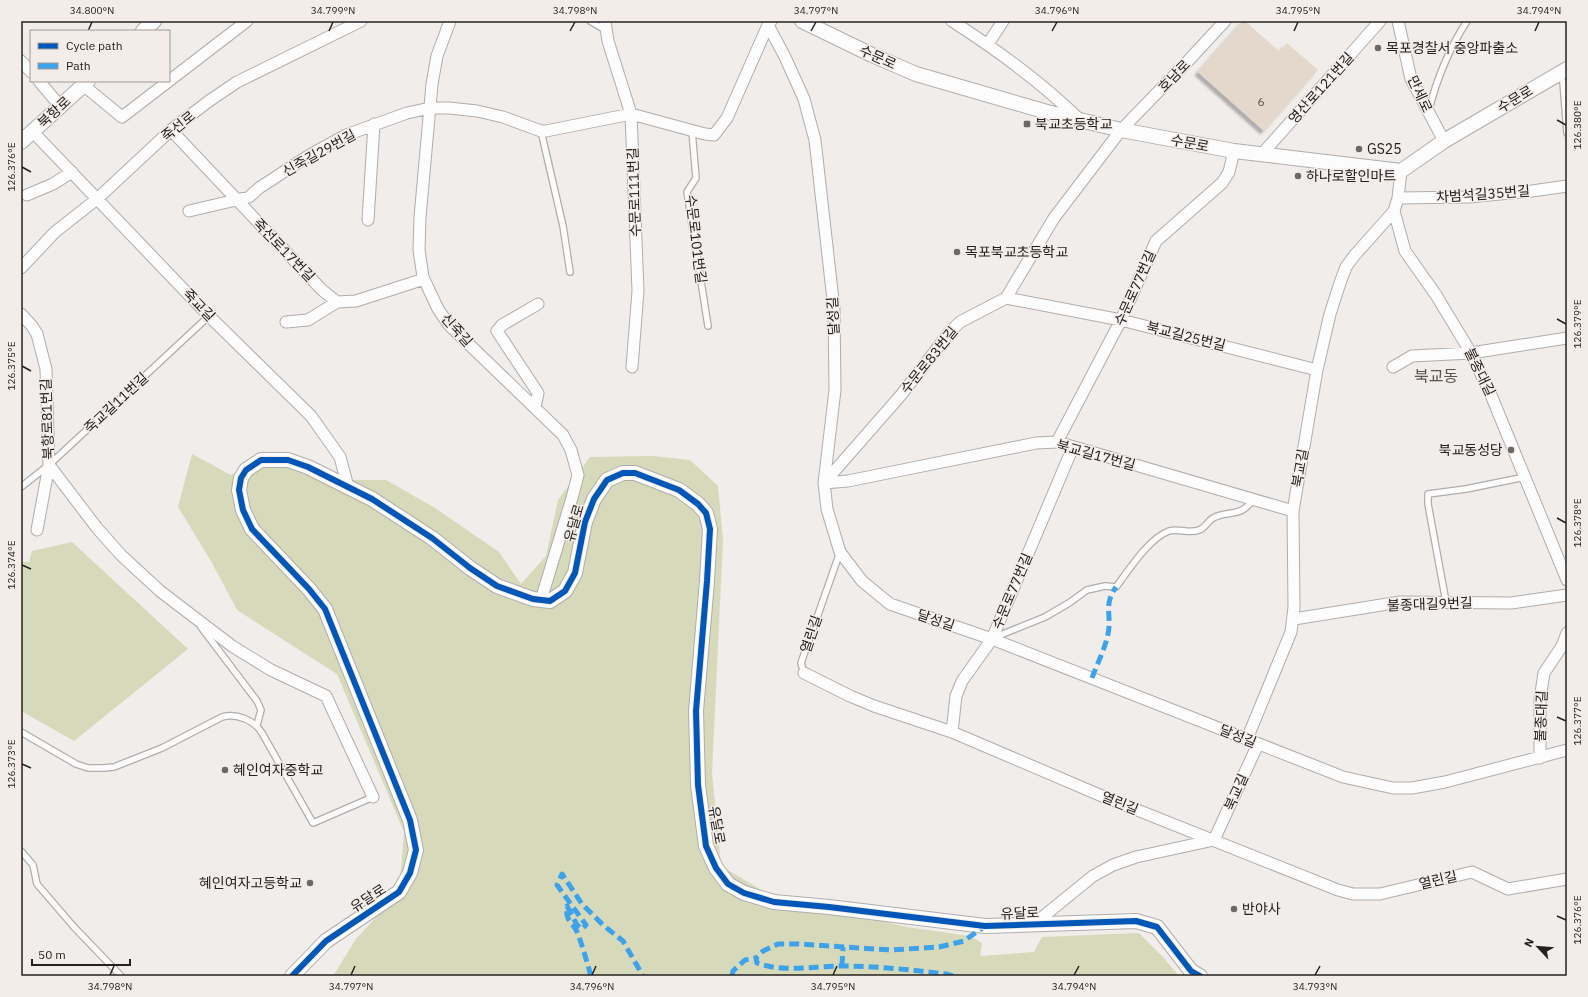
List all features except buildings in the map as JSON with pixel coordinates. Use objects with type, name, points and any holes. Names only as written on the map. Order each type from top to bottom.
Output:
[{"type":"street","points":[[144,30],[154,21]]},
{"type":"street","points":[[170,80],[247,21]]},
{"type":"street","name":"죽선로","points":[[21,268],[55,232],[97,199],[171,130],[237,82],[362,21]]},
{"type":"street","name":"신죽길","points":[[450,21],[437,56],[432,84],[420,217],[419,250],[424,279],[438,309],[449,325],[563,435],[571,450],[578,475],[541,600]]},
{"type":"street","name":"수문로","points":[[802,21],[872,55],[916,74],[1023,105],[1121,130],[1234,151],[1401,171],[1444,142],[1564,77]]},
{"type":"street","points":[[952,21],[988,44],[1057,98],[1079,119]]},
{"type":"street","points":[[988,44],[1003,21]]},
{"type":"street","name":"호남로","points":[[1121,130],[1225,21]]},
{"type":"street","name":"영산로121번길","points":[[1262,154],[1380,21]]},
{"type":"street","name":"만세로","points":[[1398,21],[1411,79],[1444,142]]},
{"type":"street","points":[[541,131],[631,114],[692,131],[714,135],[727,118],[769,23]]},
{"type":"street","name":"달성길","points":[[769,23],[804,99],[816,140],[834,309],[835,390],[824,483],[827,509],[840,552],[862,581],[890,604],[992,638],[1343,777],[1393,788],[1412,788],[1445,782],[1567,750]]},
{"type":"street","name":"수문로111번길","points":[[606,26],[608,41],[631,114],[638,291],[632,367]]},
{"type":"street","points":[[21,61],[30,71]]},
{"type":"street","points":[[40,82],[60,106]]},
{"type":"street","points":[[86,83],[122,117],[168,82]]},
{"type":"street","name":"북항로","points":[[21,142],[86,83]]},
{"type":"street","name":"신죽길29번길","points":[[189,211],[224,204],[235,199],[249,197],[259,188],[308,156],[346,135],[407,113],[430,108],[450,108],[477,111],[503,117],[541,131]]},
{"type":"street","points":[[368,220],[374,124]]},
{"type":"street","name":"죽선로17번길","points":[[171,130],[322,290],[337,302]]},
{"type":"street","points":[[1006,298],[1054,218],[1121,130]]},
{"type":"street","name":"죽교길","points":[[33,132],[209,316],[311,416],[340,457],[348,487]]},
{"type":"street","name":"수문로77번길","points":[[1057,442],[1121,320],[1156,242],[1222,184],[1229,172],[1234,151]]},
{"type":"street","points":[[1394,211],[1398,198],[1401,171]]},
{"type":"street","points":[[27,195],[53,184],[72,172]]},
{"type":"street","name":"차범석길35번길","points":[[1398,198],[1469,196],[1532,191],[1567,186]]},
{"type":"street","name":"불종대길","points":[[1394,211],[1405,251],[1436,295],[1471,354],[1491,395],[1567,580]]},
{"type":"street","name":"북교길","points":[[1247,740],[1291,632],[1294,619],[1293,511],[1317,370],[1330,314],[1346,267],[1394,211]]},
{"type":"street","points":[[286,322],[308,320],[337,302],[356,301],[424,279]]},
{"type":"street","name":"수문로83번길","points":[[824,483],[900,395],[949,333],[960,322],[1006,298]]},
{"type":"street","name":"북교길25번길","points":[[1006,298],[1121,320],[1317,370]]},
{"type":"street","points":[[535,408],[538,393],[497,331],[502,324],[538,304]]},
{"type":"street","name":"북항로81번길","points":[[21,314],[37,334],[46,369],[49,465],[37,530]]},
{"type":"street","points":[[1393,367],[1412,356],[1471,354],[1567,338]]},
{"type":"street","name":"북교길17번길","points":[[824,483],[848,481],[1036,443],[1057,442],[1293,511]]},
{"type":"street","name":"수문로77번길","points":[[952,732],[956,696],[962,681],[992,638],[1073,447]]},
{"type":"street","name":"유달로","points":[[292,976],[326,941],[400,892],[410,873],[416,850],[410,820],[325,609],[309,589],[252,529],[243,510],[239,490],[241,478],[246,470],[261,460],[288,460],[308,467],[372,499],[432,538],[470,568],[498,586],[533,599],[550,601],[565,590],[574,573],[585,522],[594,499],[607,480],[623,473],[635,472],[679,490],[698,504],[706,513],[710,529],[696,711],[698,785],[706,846],[716,868],[728,884],[744,894],[774,902],[829,907],[985,926],[1136,921],[1157,927],[1191,971],[1200,976]]},
{"type":"street","points":[[49,465],[96,528],[121,555],[160,591],[232,646],[271,670],[326,696],[373,797]]},
{"type":"street","name":"불종대길9번길","points":[[1294,619],[1400,602],[1510,603],[1567,595]]},
{"type":"street","name":"불종대길","points":[[1540,758],[1540,700],[1544,673],[1562,646],[1567,633]]},
{"type":"street","name":"열린길","points":[[804,674],[874,706],[952,732],[1102,796],[1338,890],[1353,894],[1380,894],[1472,872],[1508,889],[1567,879]]},
{"type":"street","name":"북교길","points":[[1214,840],[1258,744]]},
{"type":"street","points":[[1034,924],[1093,876],[1113,865],[1136,857],[1214,840]]},
{"type":"lane","points":[[590,21],[606,26]]},
{"type":"lane","points":[[1428,113],[1434,88],[1447,55],[1454,40],[1467,21]]},
{"type":"lane","points":[[1564,77],[1567,133]]},
{"type":"lane","points":[[541,131],[563,226],[570,272]]},
{"type":"lane","name":"수문로101번길","points":[[692,131],[696,178],[687,192],[708,326]]},
{"type":"lane","name":"죽교길11번길","points":[[21,488],[49,465],[209,316]]},
{"type":"lane","points":[[1446,602],[1428,504],[1428,494],[1466,489],[1525,476]]},
{"type":"lane","points":[[992,638],[1045,617],[1069,604],[1087,590],[1105,586],[1116,587],[1133,563],[1148,546],[1160,536],[1169,531],[1199,531],[1213,518],[1248,507],[1253,499]]},
{"type":"lane","name":"열린길","points":[[804,674],[801,663],[840,552]]},
{"type":"lane","points":[[194,618],[258,701],[261,710],[257,725]]},
{"type":"lane","points":[[21,732],[76,764],[88,768],[103,768],[114,766],[162,748],[222,717],[229,715],[239,717],[257,725],[313,823],[373,797]]},
{"type":"lane","points":[[21,851],[33,865],[37,884],[74,927],[121,976]]},
{"type":"green space","points":[[279,453],[335,480],[386,480],[435,508],[499,552],[521,584],[546,556],[558,500],[590,457],[652,456],[690,460],[718,486],[723,540],[712,773],[721,866],[770,895],[907,927],[970,936],[982,943],[980,956],[1034,952],[1042,937],[1139,933],[1179,976],[333,976],[356,939],[399,892],[404,832],[337,674],[237,610],[211,561],[178,507],[192,454],[231,475]]},
{"type":"green space","points":[[72,542],[188,649],[74,741],[21,711],[21,562],[29,562],[32,551]]},
{"type":"marked path","points":[[1092,678],[1107,640],[1110,599],[1116,587]]},
{"type":"marked path","points":[[591,976],[578,934],[568,919],[567,906],[577,925],[582,929],[586,925],[557,885],[562,874],[582,904],[603,925],[623,941],[643,976]]},
{"type":"marked path","points":[[953,976],[894,968],[842,966],[778,968],[757,963],[756,958],[763,951],[778,944],[891,950],[939,947],[964,941],[985,926]]},
{"type":"marked path","points":[[842,966],[843,947]]},
{"type":"marked path","points":[[732,976],[733,971],[745,960],[756,958]]},
{"type":"cycle path","points":[[292,976],[326,941],[399,892],[410,873],[416,850],[410,820],[325,609],[309,589],[252,529],[243,510],[239,490],[241,478],[246,470],[261,460],[288,460],[308,467],[372,499],[432,538],[470,568],[497,586],[533,599],[550,601],[565,591],[575,573],[585,522],[594,499],[607,480],[623,473],[635,473],[679,490],[698,504],[706,513],[710,529],[696,711],[698,785],[706,846],[716,868],[728,884],[744,893],[774,902],[829,907],[985,926],[1136,921],[1157,927],[1191,971],[1200,976]]},
{"type":"place","name":"목포경찰서 중앙파출소","points":[[1378,48]]},
{"type":"place","name":"북교초등학교","points":[[1027,124]]},
{"type":"place","name":"GS25","points":[[1359,149]]},
{"type":"place","name":"하나로할인마트","points":[[1298,176]]},
{"type":"place","name":"목포북교초등학교","points":[[957,252]]},
{"type":"place","name":"북교동성당","points":[[1511,450]]},
{"type":"place","name":"혜인여자중학교","points":[[225,770]]},
{"type":"place","name":"혜인여자고등학교","points":[[310,883]]},
{"type":"place","name":"반야사","points":[[1234,909]]},
{"type":"district","name":"북교동","points":[[1436,376]]}]
